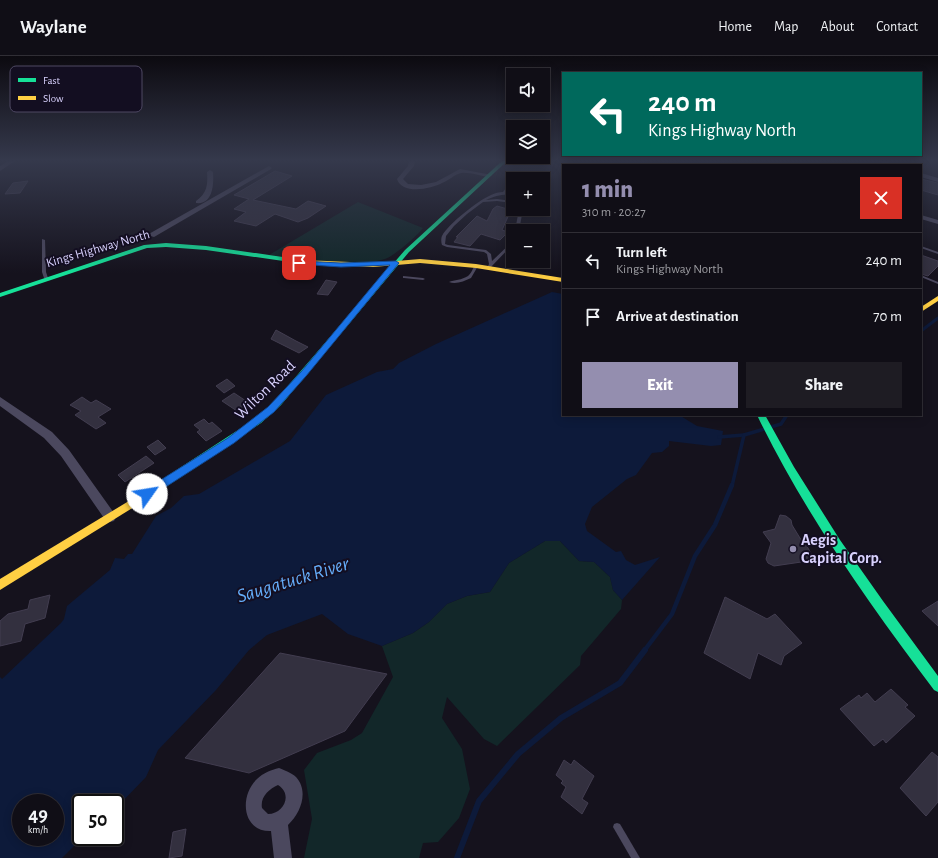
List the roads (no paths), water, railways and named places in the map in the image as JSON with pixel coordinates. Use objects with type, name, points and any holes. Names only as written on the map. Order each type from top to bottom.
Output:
[{"type":"main road","name":"Wilton Road","points":[[0,585],[231,441],[271,409],[304,374],[396,263],[464,198]]},
{"type":"main road","name":"Kings Highway North","points":[[0,295],[46,278],[146,246],[178,244],[205,246],[276,259],[318,264],[374,265],[420,261],[490,266],[562,280]]},
{"type":"main road","points":[[922,309],[938,298]]},
{"type":"main road","points":[[762,416],[820,518],[869,593],[891,625],[938,686]]},
{"type":"street","points":[[146,246],[152,229],[155,226],[202,198]]},
{"type":"street","points":[[151,235],[215,198]]},
{"type":"street","points":[[922,217],[938,222]]},
{"type":"street","points":[[0,401],[48,435],[65,453],[110,517]]},
{"type":"street","points":[[279,821],[283,858]]},
{"type":"lane","points":[[487,198],[446,233],[443,242],[445,245],[450,247],[485,251],[489,254],[490,266]]},
{"type":"lane","points":[[482,202],[497,200],[506,201]]},
{"type":"lane","points":[[43,240],[44,272],[46,278]]},
{"type":"lane","points":[[922,247],[938,253]]},
{"type":"lane","points":[[490,266],[506,249]]},
{"type":"lane","points":[[451,282],[457,282],[470,277],[476,266]]},
{"type":"lane","points":[[922,276],[938,283]]},
{"type":"lane","points":[[404,277],[423,279]]},
{"type":"lane","points":[[617,827],[636,858]]},
{"type":"water","name":"Saugatuck River","points":[[552,292],[562,294],[562,416],[681,416],[697,426],[723,431],[721,445],[711,446],[669,441],[669,446],[662,452],[652,453],[636,475],[627,479],[592,507],[585,524],[587,531],[616,552],[621,551],[626,560],[635,565],[660,557],[622,600],[613,590],[610,577],[594,562],[579,561],[560,541],[545,541],[509,563],[490,592],[467,596],[447,604],[429,622],[413,633],[382,646],[348,634],[322,614],[267,635],[249,650],[216,690],[158,750],[146,777],[124,800],[124,794],[72,794],[72,846],[74,846],[62,858],[0,858],[0,677],[2,679],[61,623],[64,619],[67,606],[110,570],[115,558],[124,559],[128,554],[132,554],[156,516],[171,508],[184,496],[199,494],[290,441],[326,395],[377,372],[393,369],[399,363],[436,344]]},
{"type":"waterway","points":[[922,330],[938,318]]},
{"type":"waterway","points":[[744,435],[781,424],[786,416]]},
{"type":"waterway","points":[[719,437],[744,435]]},
{"type":"waterway","points":[[732,486],[744,435]]},
{"type":"waterway","points":[[644,651],[672,614],[695,556],[715,525],[732,485]]},
{"type":"waterway","points":[[457,858],[479,801],[518,754],[561,718],[620,683],[645,650]]},
{"type":"place","name":"Aegis Capital Corp.","points":[[793,549]]}]
